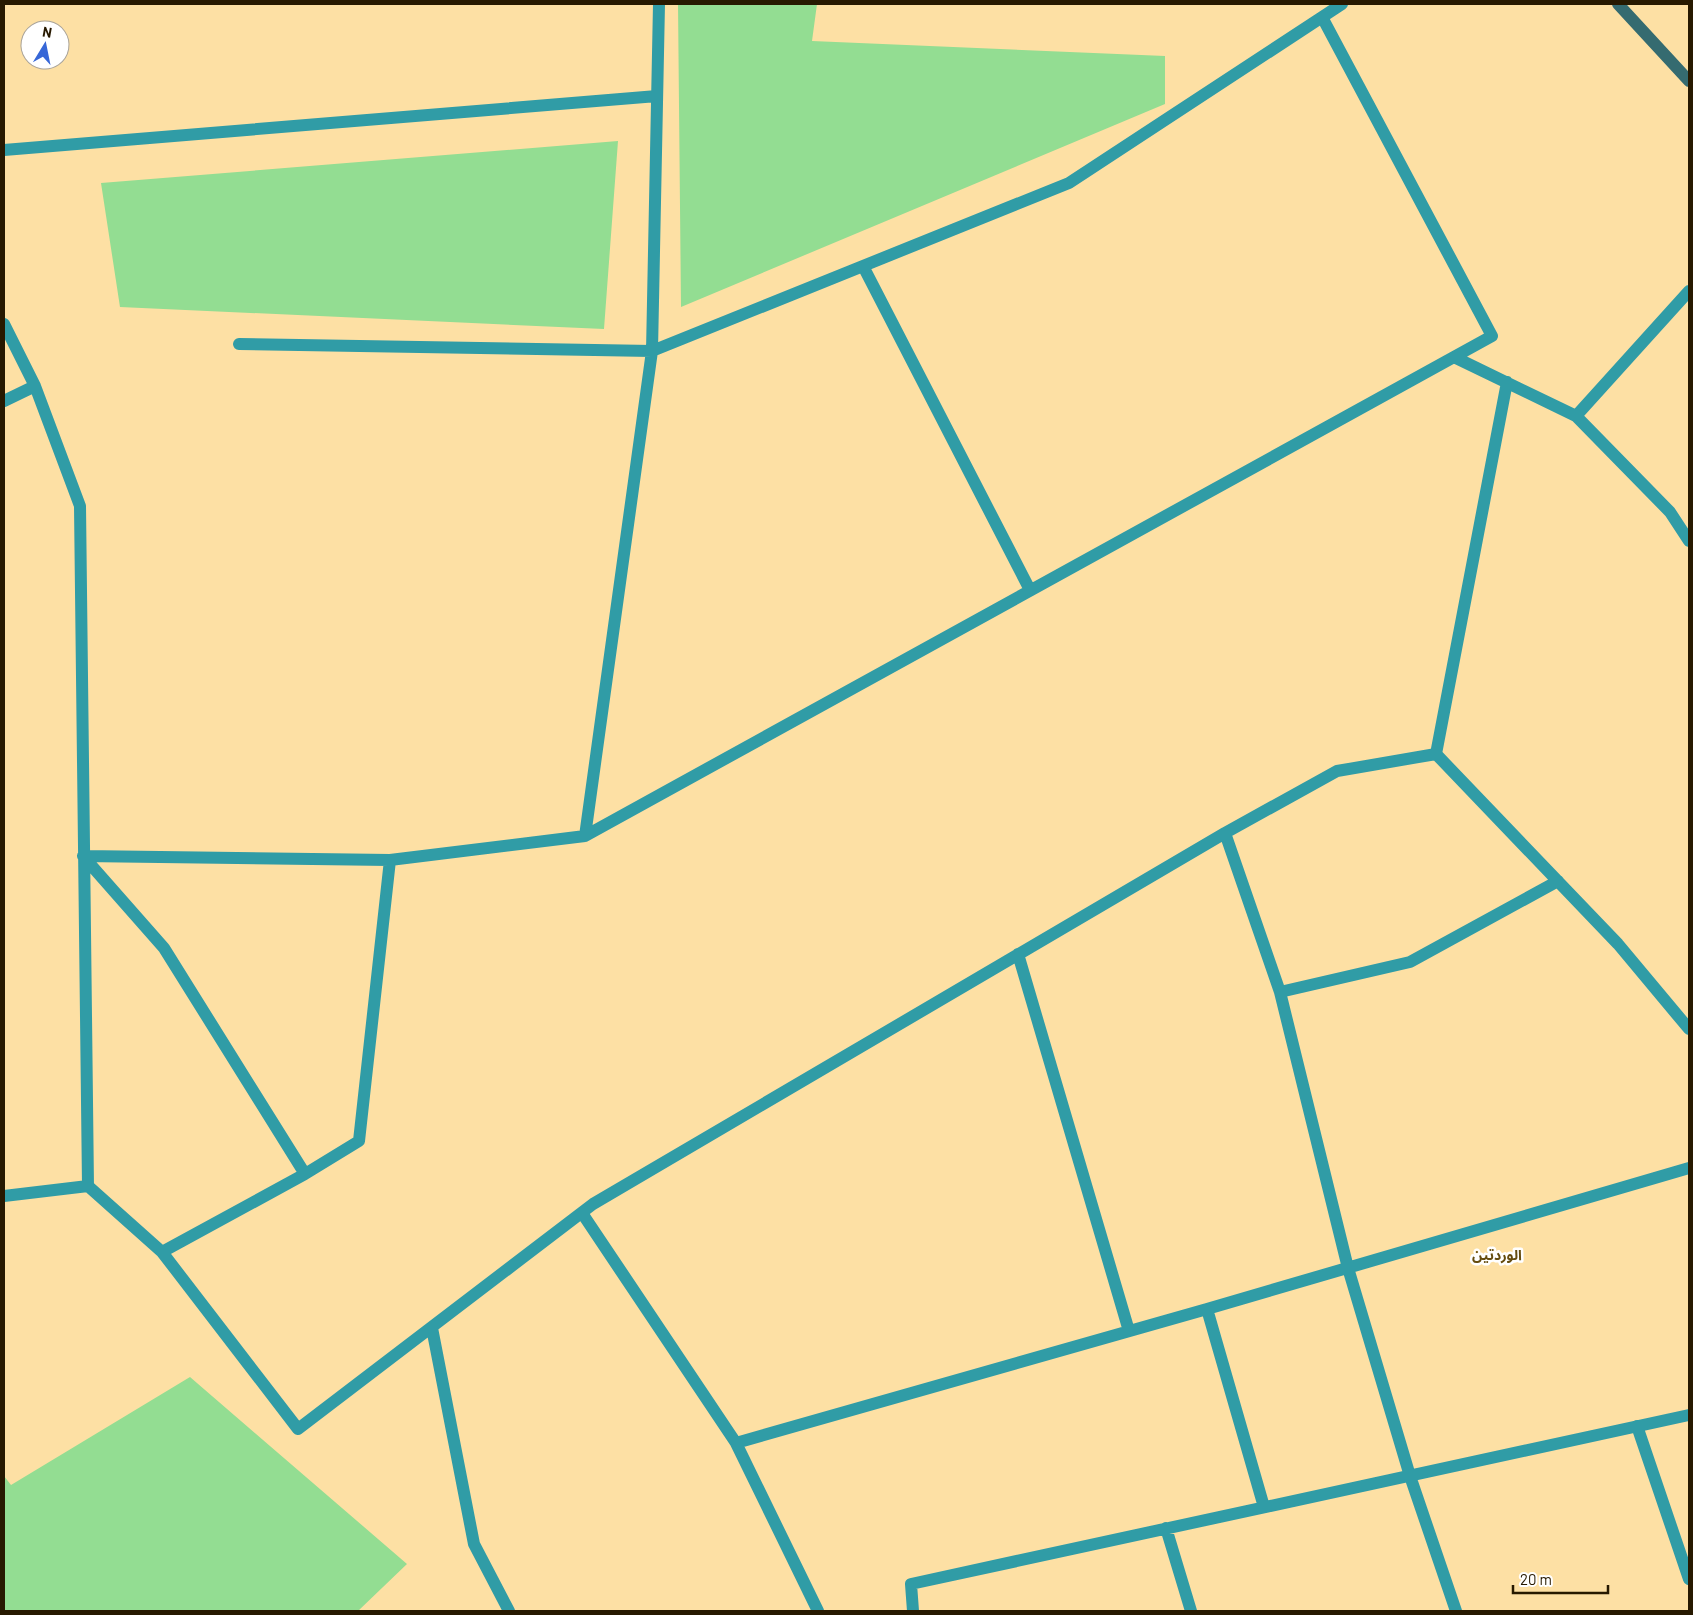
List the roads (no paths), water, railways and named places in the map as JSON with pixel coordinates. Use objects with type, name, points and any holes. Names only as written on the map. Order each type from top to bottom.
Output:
[{"type":"street","points":[[584,836],[652,351],[659,4]]},
{"type":"street","points":[[239,344],[652,351],[1069,183],[1342,4]]},
{"type":"street","points":[[1618,4],[1689,81]]},
{"type":"street","points":[[83,856],[390,860],[584,836],[1492,336],[1322,17]]},
{"type":"street","points":[[4,150],[657,96]]},
{"type":"street","points":[[862,266],[1030,590]]},
{"type":"street","points":[[1576,416],[1689,291]]},
{"type":"street","points":[[4,324],[35,386],[80,506],[88,1186],[162,1252],[298,1429],[593,1204],[1225,833],[1337,771],[1436,754]]},
{"type":"street","points":[[1454,357],[1576,416],[1670,512],[1689,540]]},
{"type":"street","points":[[1436,754],[1507,382]]},
{"type":"street","points":[[4,401],[35,386]]},
{"type":"street","points":[[1436,754],[1618,944],[1689,1029]]},
{"type":"street","points":[[1225,833],[1280,992],[1348,1268],[1410,1476],[1456,1611]]},
{"type":"street","points":[[83,856],[164,948],[305,1174]]},
{"type":"street","points":[[162,1252],[305,1174],[360,1141],[390,860]]},
{"type":"street","points":[[1280,992],[1410,962],[1558,881]]},
{"type":"street","points":[[1018,954],[1129,1332]]},
{"type":"street","points":[[736,1443],[1129,1332],[1689,1168]]},
{"type":"street","points":[[4,1196],[88,1186]]},
{"type":"street","points":[[582,1213],[736,1443],[818,1611]]},
{"type":"street","points":[[1207,1309],[1264,1507]]},
{"type":"street","points":[[432,1328],[474,1544],[509,1611]]},
{"type":"street","points":[[913,1611],[910,1584],[1689,1415]]},
{"type":"street","points":[[1637,1426],[1689,1579]]},
{"type":"street","points":[[1166,1528],[1191,1611]]},
{"type":"district","name":"الوردتين","points":[[1497,1254]]}]
